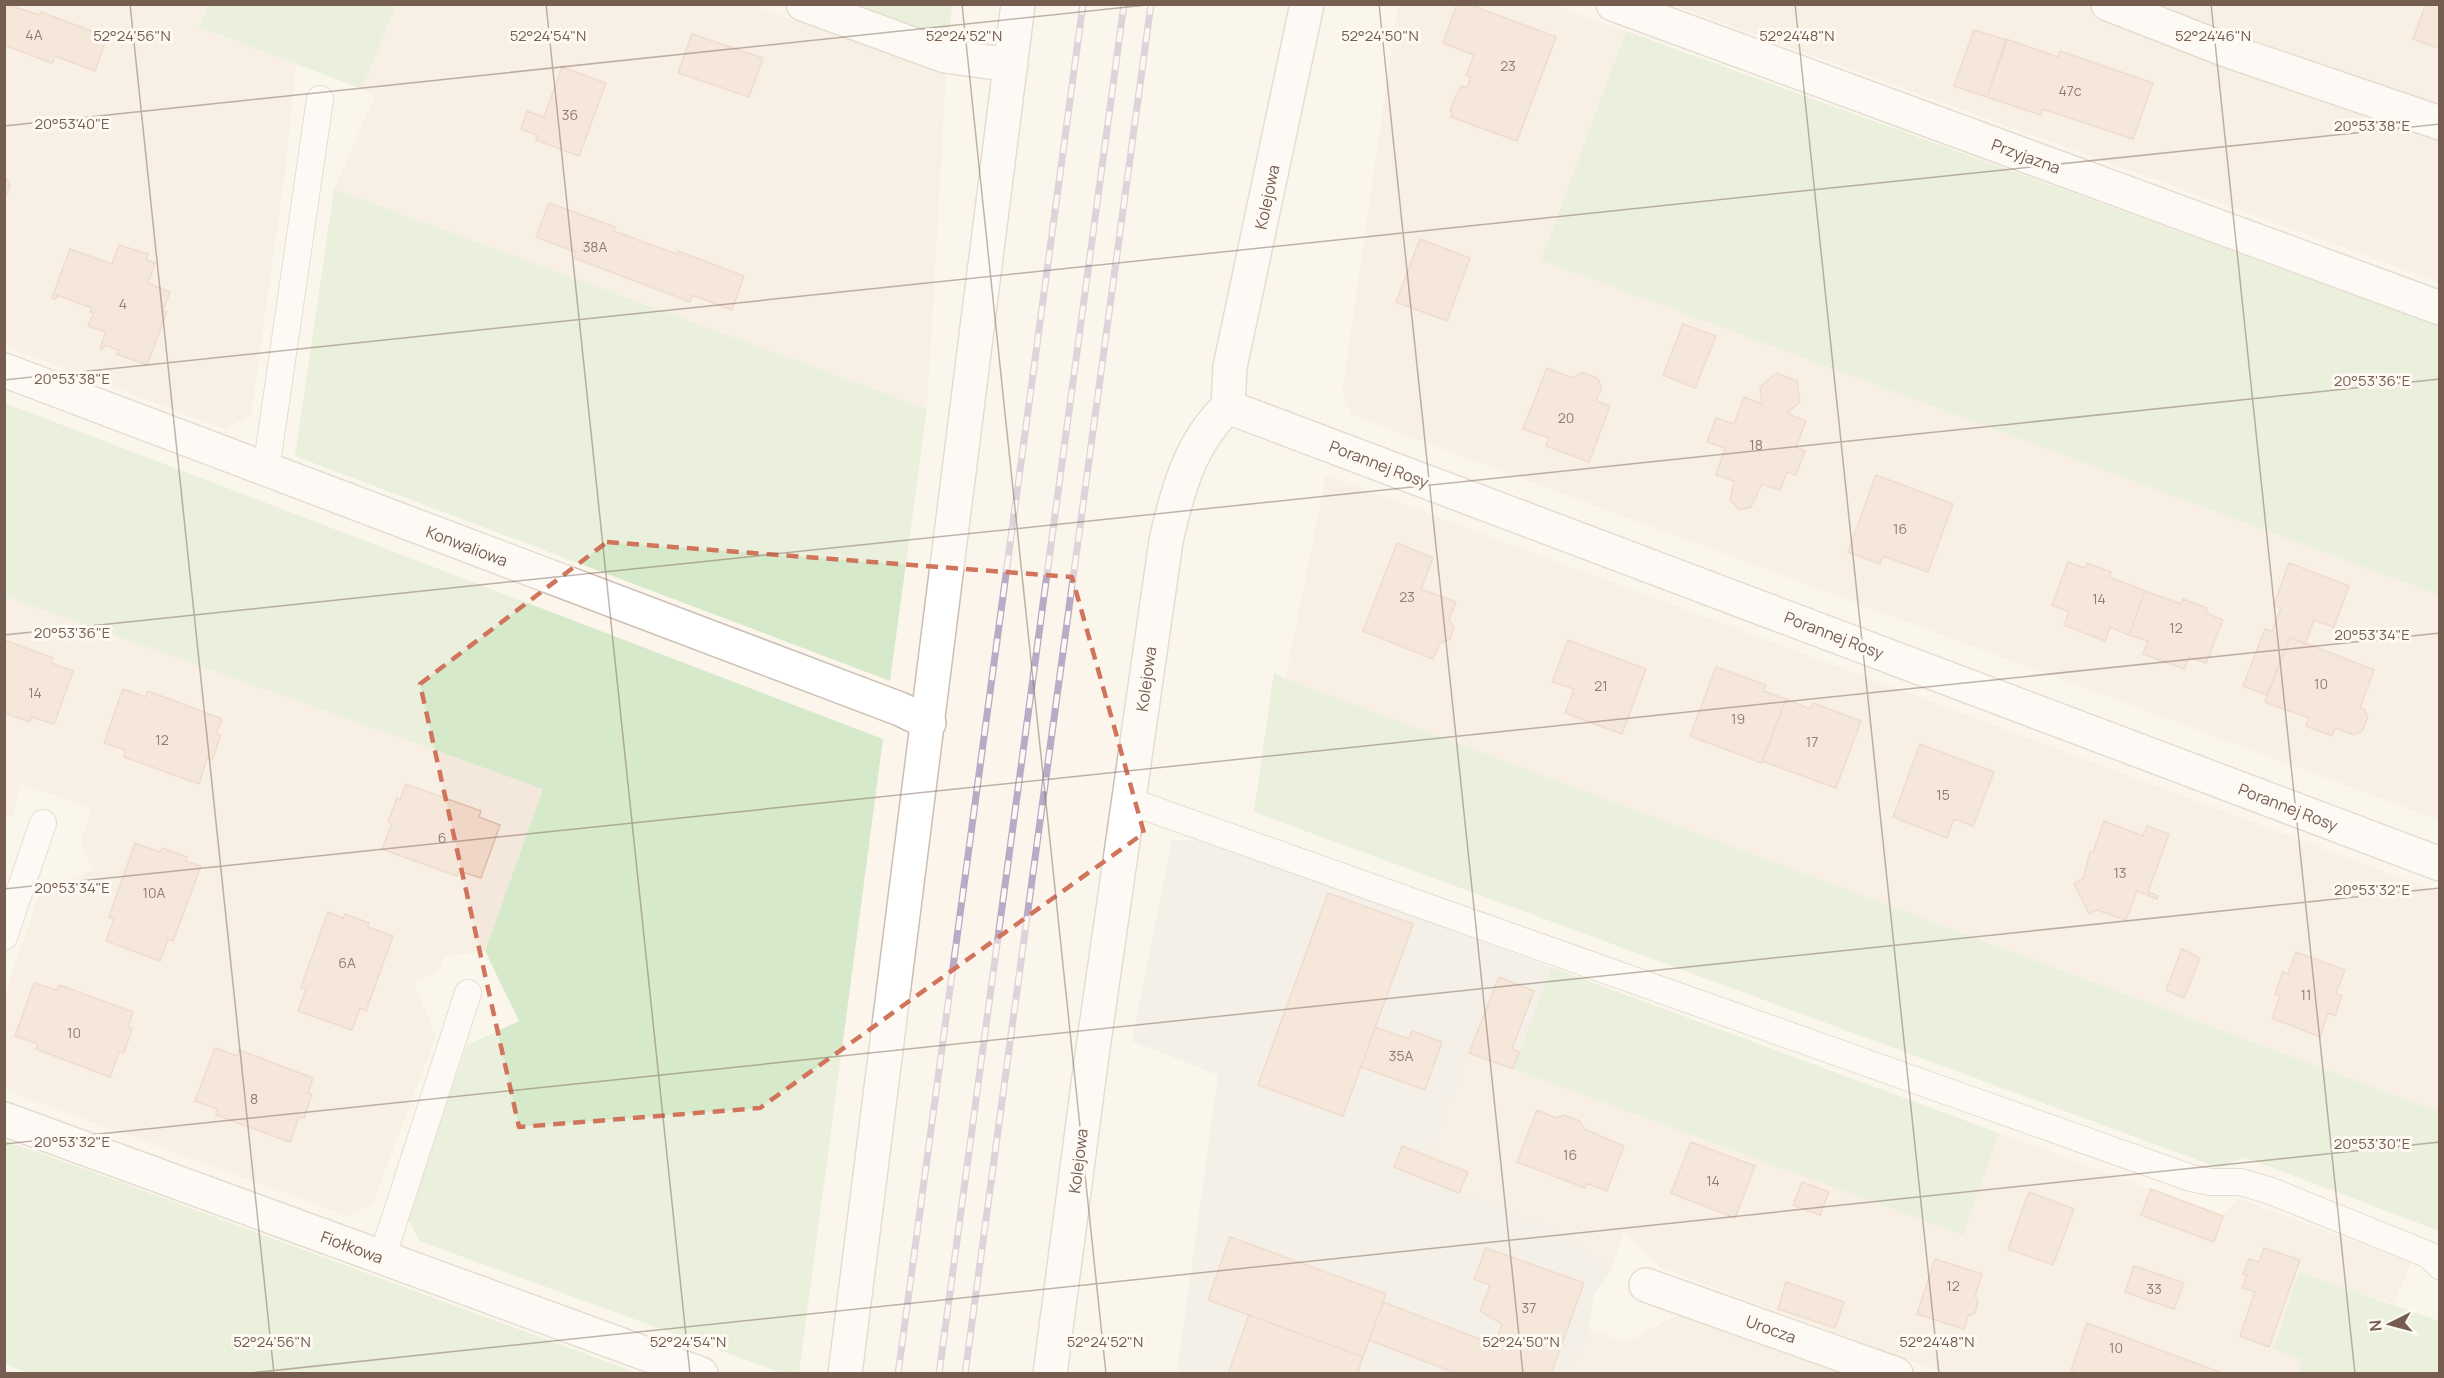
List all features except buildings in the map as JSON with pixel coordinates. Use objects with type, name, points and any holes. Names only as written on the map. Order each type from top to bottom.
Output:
[{"type":"street","points":[[803,4],[945,56],[1011,65]]},
{"type":"street","points":[[845,1374],[1018,4]]},
{"type":"street","name":"Kolejowa","points":[[1050,1374],[1166,541],[1176,495],[1204,434],[1212,421],[1228,407],[1230,367],[1307,4]]},
{"type":"street","name":"Przyjazna","points":[[1613,4],[2439,308]]},
{"type":"street","points":[[2108,4],[2226,50],[2439,123]]},
{"type":"street","name":"Konwaliowa","points":[[4,370],[900,709],[929,723]]},
{"type":"street","name":"Porannej Rosy","points":[[1228,407],[2439,864]]},
{"type":"street","name":"Fiołkowa","points":[[4,1119],[701,1374]]},
{"type":"street","name":"Urocza","points":[[1646,1285],[1896,1374]]},
{"type":"lane","points":[[266,470],[320,99]]},
{"type":"lane","points":[[1129,801],[2191,1178],[2210,1182],[2241,1182],[2271,1191],[2429,1255],[2439,1266]]},
{"type":"lane","points":[[4,937],[43,823]]},
{"type":"lane","points":[[382,1258],[468,993]]},
{"type":"highlighted area","points":[[607,542],[1072,577],[1144,833],[760,1108],[519,1127],[420,684]]},
{"type":"shaded area","points":[[4,5],[208,5],[200,28],[296,64],[285,171],[251,415],[224,429],[5,346]]},
{"type":"shaded area","points":[[396,5],[753,5],[946,76],[927,409],[334,189],[375,96],[362,89]]},
{"type":"shaded area","points":[[1398,5],[1554,5],[1626,31],[1541,260],[2439,595],[2439,820],[1352,415],[1342,393]]},
{"type":"shaded area","points":[[1673,5],[2439,5],[2439,283],[2414,273]]},
{"type":"shaded area","points":[[1326,475],[2439,892],[2439,1112],[1285,679]]},
{"type":"shaded area","points":[[5,596],[543,789],[485,951],[444,957],[438,972],[414,983],[436,1036],[372,1205],[348,1216],[5,1090],[5,993],[40,892],[93,870],[80,843],[92,808],[21,784],[12,816],[5,819]]},
{"type":"shaded area","points":[[1172,840],[1212,841],[1551,967],[1513,1069],[1469,1053],[1432,1158],[1402,1147],[1395,1167],[1568,1234],[1611,1271],[1594,1294],[1589,1329],[1573,1373],[1177,1373],[1218,1075],[1132,1041]]},
{"type":"shaded area","points":[[1469,1053],[1962,1234],[1999,1133],[2223,1216],[2238,1198],[2411,1263],[2394,1304],[2299,1272],[2273,1349],[2302,1360],[2297,1373],[1944,1373],[1661,1268],[1624,1232],[1611,1271],[1568,1234],[1394,1167],[1402,1146],[1433,1157]]},
{"type":"shaded area","points":[[1681,1313],[1848,1374],[1573,1374],[1589,1329],[1626,1342]]},
{"type":"green space","points":[[208,4],[396,5],[362,89],[199,27]]},
{"type":"green space","points":[[843,5],[952,5],[949,42]]},
{"type":"green space","points":[[1626,31],[2439,326],[2439,595],[1541,260]]},
{"type":"green space","points":[[334,189],[927,409],[890,681],[295,456]]},
{"type":"green space","points":[[5,403],[883,739],[799,1373],[782,1373],[419,1241],[406,1213],[467,1045],[519,1021],[485,951],[543,789],[5,596]]},
{"type":"green space","points":[[1274,672],[1286,679],[2439,1112],[2439,1231],[2244,1157],[2219,1168],[1254,812]]},
{"type":"green space","points":[[1551,967],[1999,1133],[1963,1235],[1513,1069]]},
{"type":"green space","points":[[5,1141],[637,1373],[30,1374],[5,1364]]},
{"type":"green space","points":[[2299,1272],[2439,1321],[2439,1373],[2297,1373],[2302,1360],[2273,1349]]},
{"type":"railway","points":[[898,1374],[1083,4]]},
{"type":"railway","points":[[939,1374],[1124,4]]},
{"type":"railway","points":[[965,1374],[1151,4]]}]
